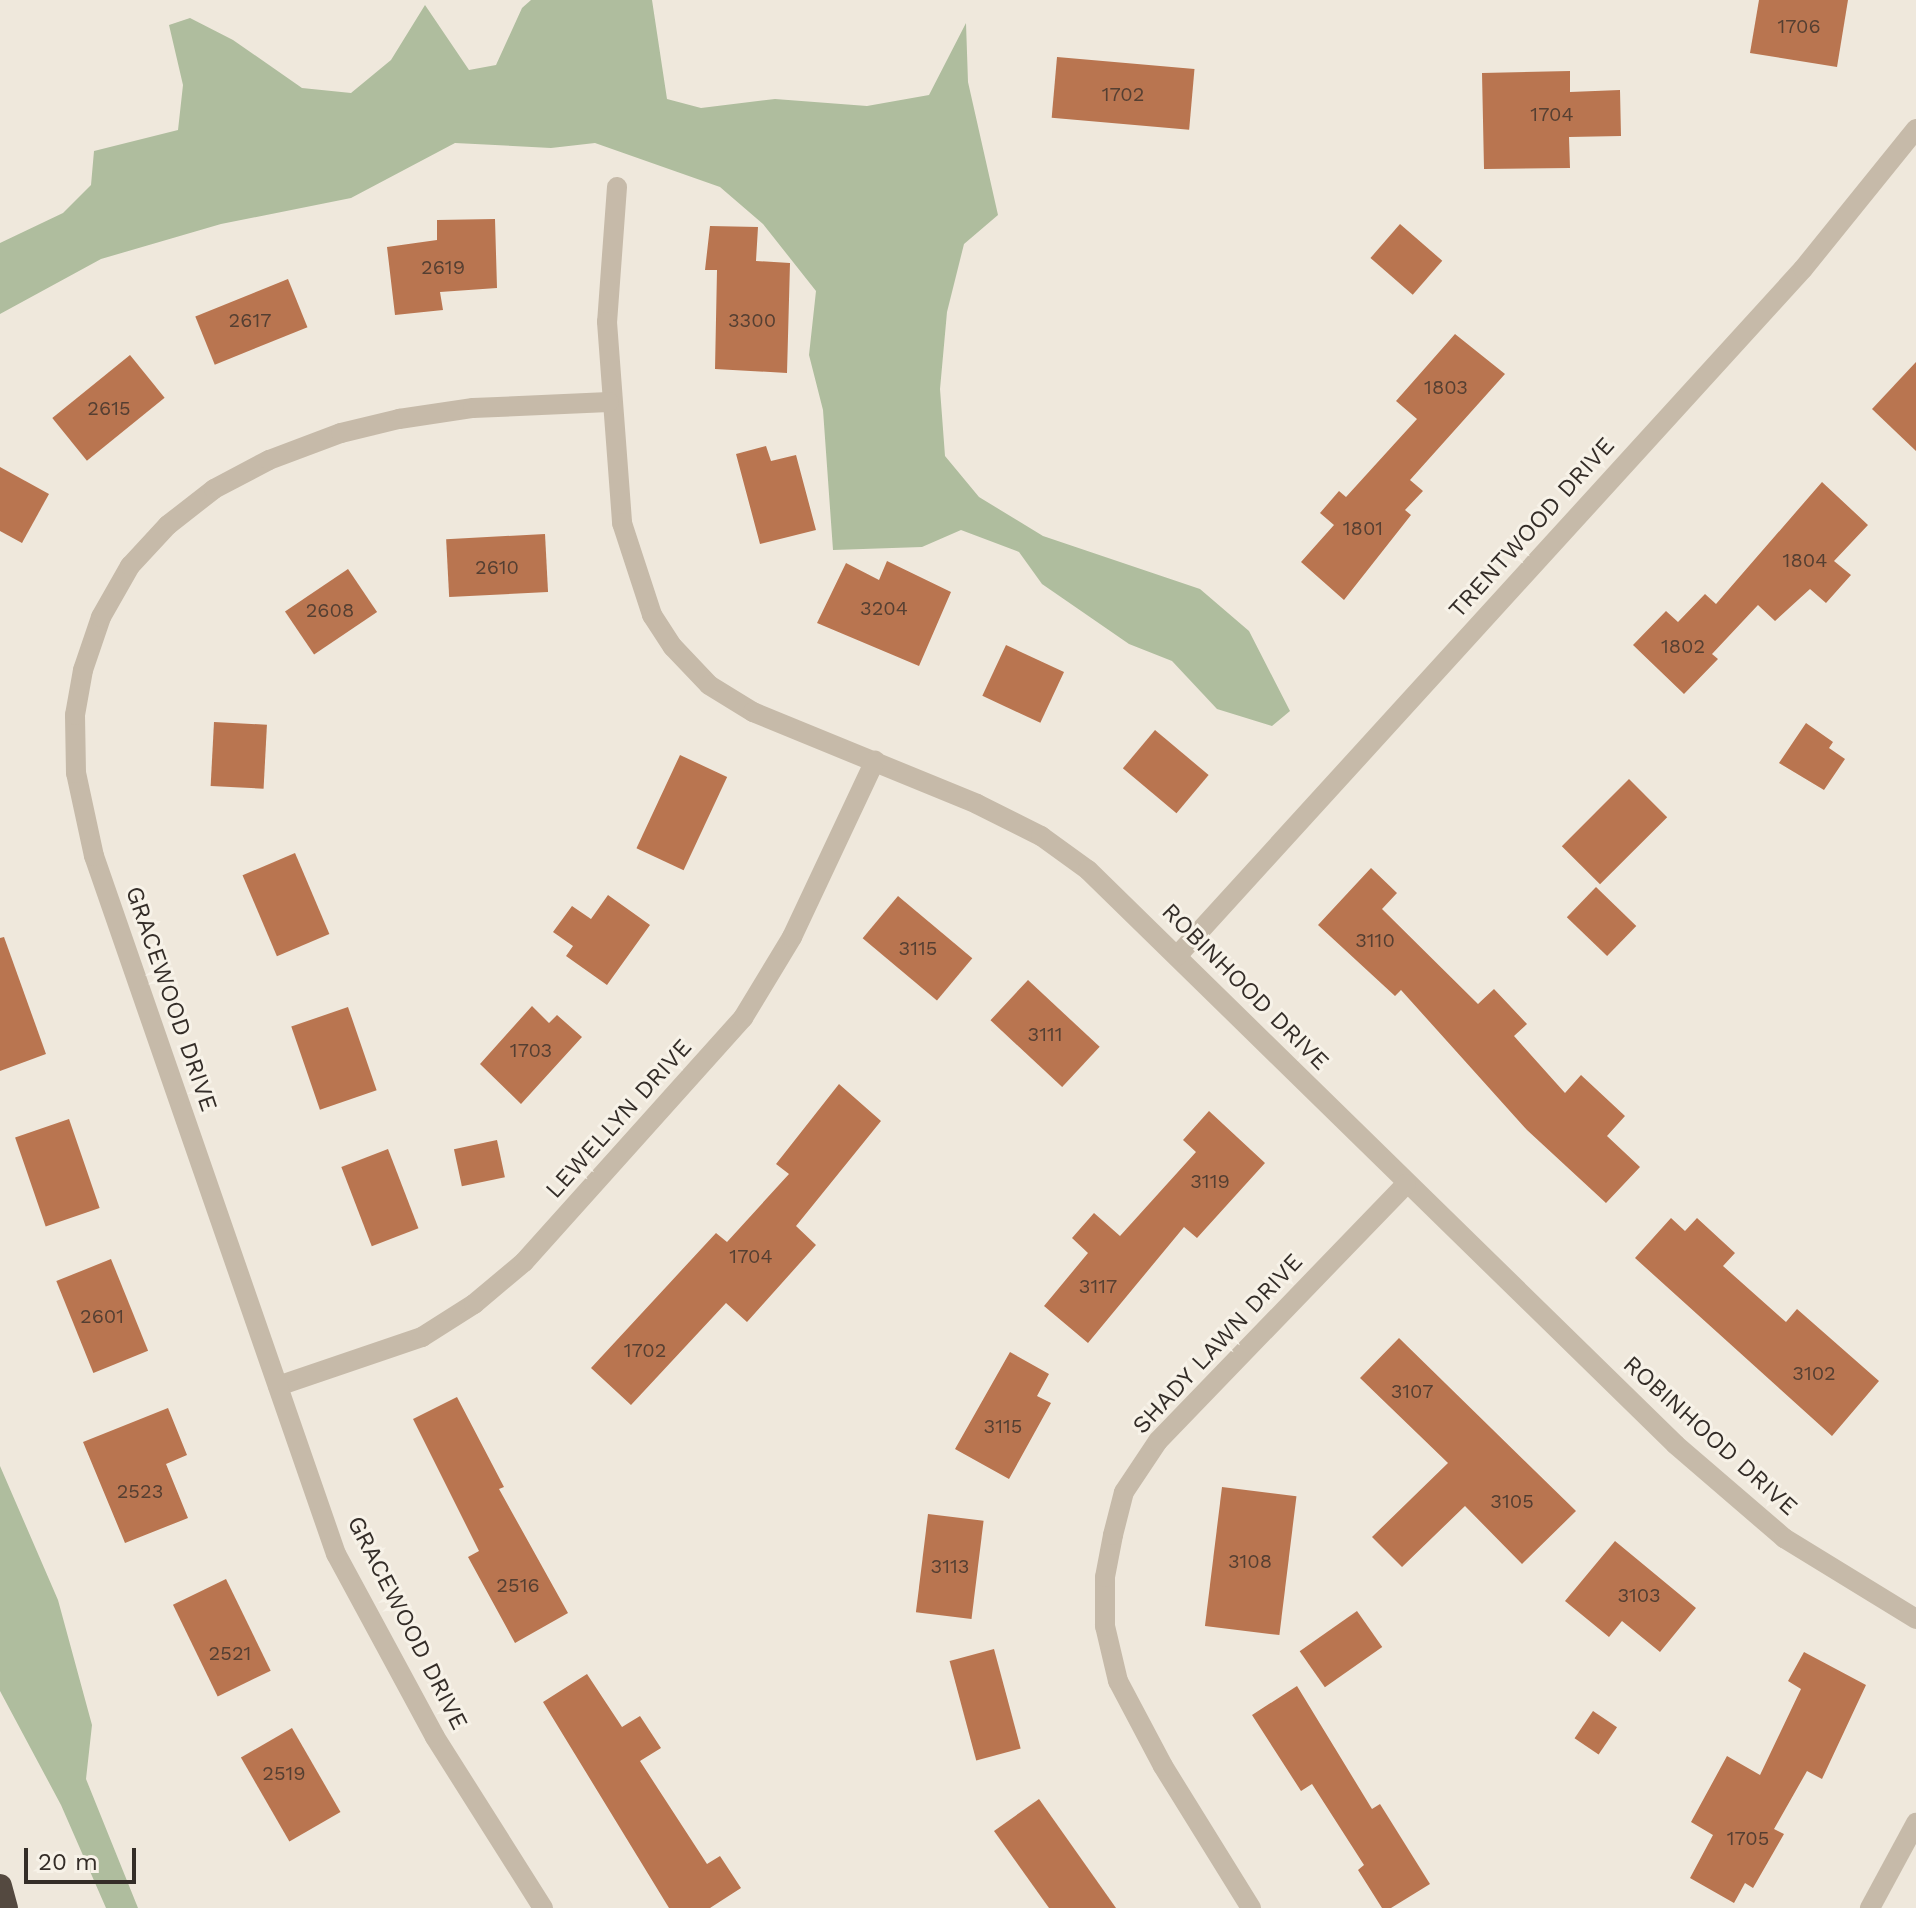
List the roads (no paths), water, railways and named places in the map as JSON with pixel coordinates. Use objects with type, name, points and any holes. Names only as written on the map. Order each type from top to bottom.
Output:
[{"type":"highway","points":[[0,1886],[6,1908]]},
{"type":"street","name":"TRENTWOOD DRIVE","points":[[1177,956],[1803,269],[1916,129]]},
{"type":"street","name":"ROBINHOOD DRIVE","points":[[617,187],[607,322],[609,402],[622,523],[652,615],[673,647],[709,685],[753,712],[875,761],[1041,836],[1088,870],[1676,1445],[1784,1538],[1916,1619]]},
{"type":"street","name":"GRACEWOOD DRIVE","points":[[543,1908],[435,1737],[336,1554],[94,856],[76,773],[75,715],[83,670],[101,617],[130,566],[168,525],[214,489],[269,460],[341,433],[399,419],[473,408],[609,402]]},
{"type":"street","name":"LEWELLYN DRIVE","points":[[278,1386],[422,1337],[474,1304],[524,1262],[743,1018],[792,937],[875,761]]},
{"type":"street","name":"SHADY LAWN DRIVE","points":[[1251,1908],[1163,1766],[1118,1681],[1105,1626],[1105,1577],[1113,1535],[1124,1492],[1158,1441],[1406,1184]]},
{"type":"street","points":[[1870,1908],[1916,1823]]}]
